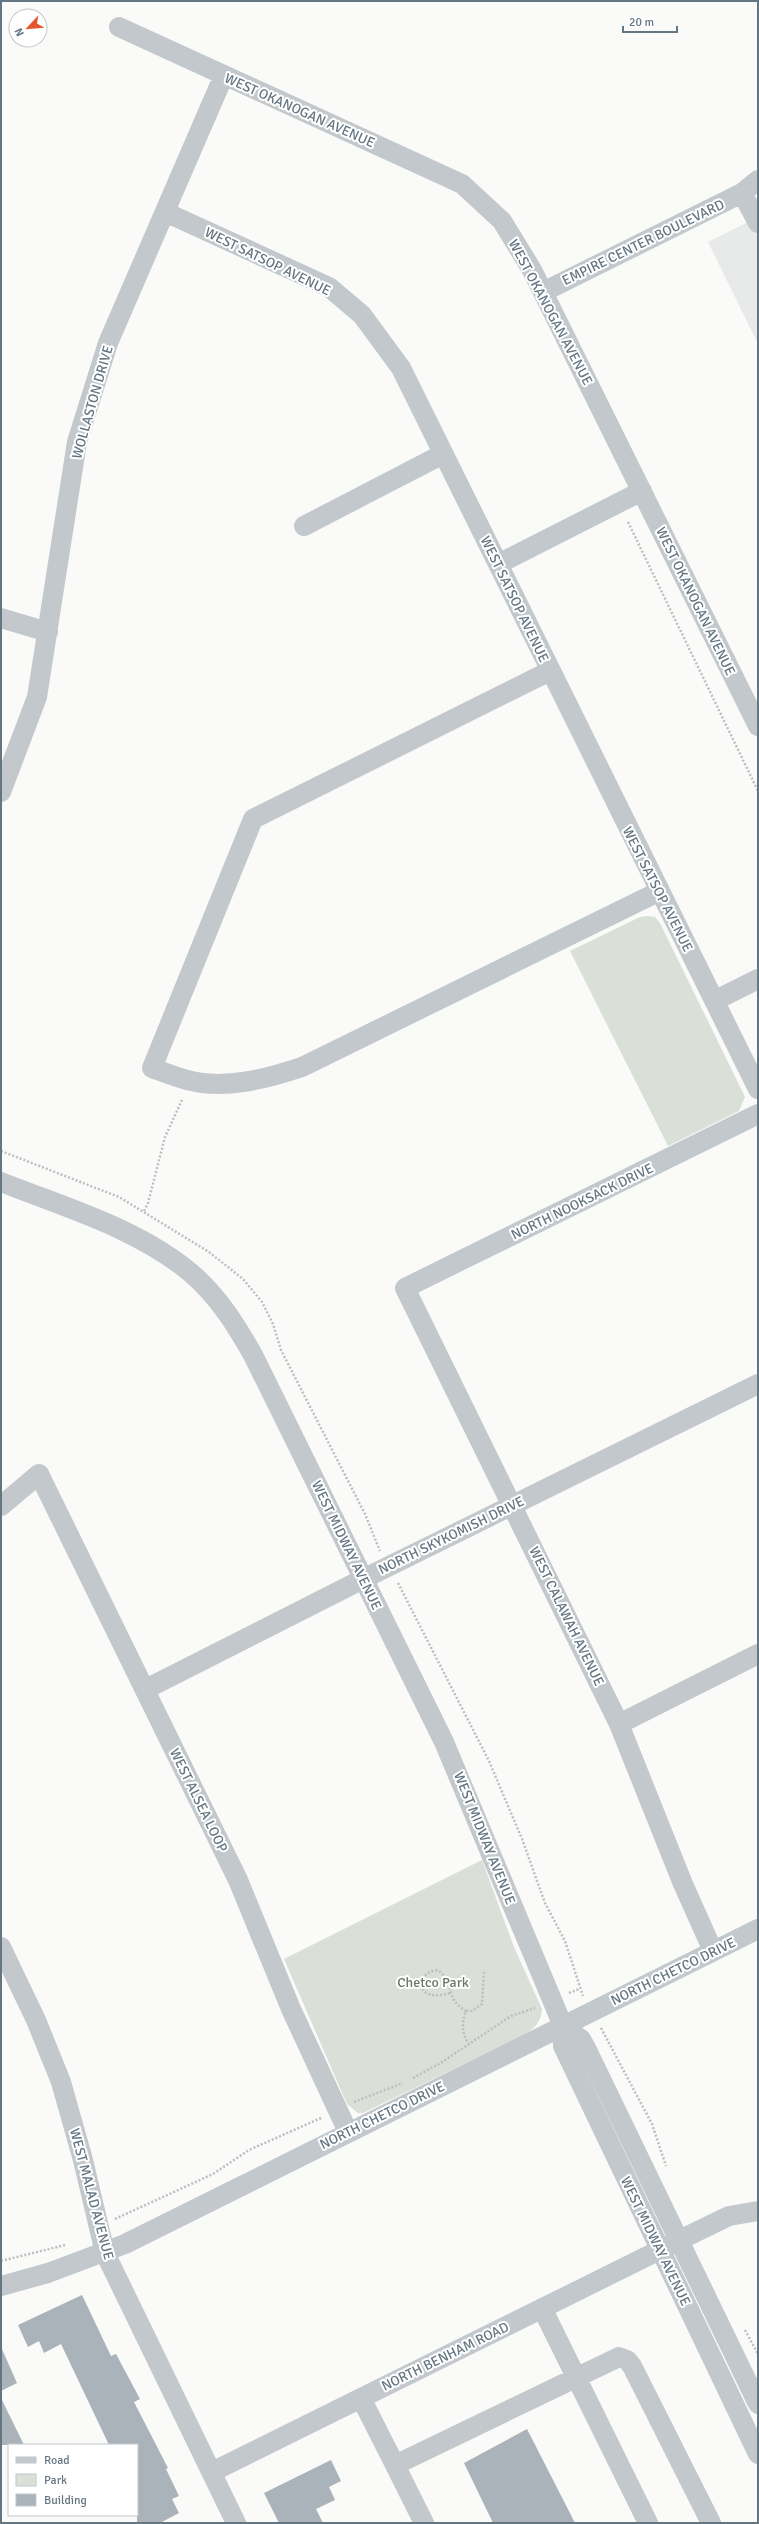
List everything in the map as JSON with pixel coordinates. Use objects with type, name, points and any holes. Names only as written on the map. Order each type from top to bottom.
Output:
[{"type":"street","name":"WEST OKANOGAN AVENUE","points":[[119,28],[462,184],[502,221],[543,292],[758,726]]},
{"type":"street","name":"WOLLASTON DRIVE","points":[[1,792],[37,697],[77,442],[108,343],[224,75]]},
{"type":"street","name":"EMPIRE CENTER BOULEVARD","points":[[543,292],[750,191],[758,180]]},
{"type":"street","points":[[750,191],[758,223]]},
{"type":"street","name":"WEST SATSOP AVENUE","points":[[165,212],[329,287],[362,315],[401,368],[758,1089]]},
{"type":"street","points":[[304,526],[444,454]]},
{"type":"street","points":[[498,564],[642,491]]},
{"type":"street","points":[[1,618],[48,632]]},
{"type":"street","points":[[550,671],[253,819],[152,1068],[187,1080],[210,1084],[269,1078],[302,1067],[660,891]]},
{"type":"street","points":[[714,1000],[758,979]]},
{"type":"street","name":"NORTH NOOKSACK DRIVE","points":[[406,1288],[758,1114]]},
{"type":"street","name":"WEST MIDWAY AVENUE","points":[[1,1182],[130,1234],[165,1254],[192,1274],[215,1297],[236,1324],[253,1355],[463,1784],[563,2026],[564,2046],[758,2454]]},
{"type":"street","name":"WEST CALAWAH AVENUE","points":[[406,1288],[619,1724],[683,1884],[713,1951]]},
{"type":"street","name":"NORTH SKYKOMISH DRIVE","points":[[146,1689],[363,1579],[758,1384]]},
{"type":"street","name":"WEST ALSEA LOOP","points":[[1,1506],[39,1474],[146,1689],[238,1880],[291,2009],[348,2132]]},
{"type":"street","points":[[619,1724],[758,1654]]},
{"type":"street","name":"NORTH CHETCO DRIVE","points":[[1,2286],[105,2253],[758,1929]]},
{"type":"street","name":"WEST MALAD AVENUE","points":[[1,1947],[36,2020],[61,2082],[105,2253],[236,2523]]},
{"type":"street","name":"WEST MIDWAY AVENUE","points":[[563,2026],[581,2039],[758,2404]]},
{"type":"street","name":"NORTH BENHAM ROAD","points":[[212,2472],[729,2216],[758,2211]]},
{"type":"street","points":[[542,2308],[648,2523]]},
{"type":"street","points":[[395,2465],[619,2357],[627,2360],[632,2366],[711,2523]]},
{"type":"street","points":[[361,2398],[424,2523]]},
{"type":"path","points":[[628,522],[758,791]]},
{"type":"path","points":[[144,1211],[148,1203],[165,1137],[182,1100]]},
{"type":"path","points":[[450,1993],[435,1997],[428,1994],[422,1987],[421,1980],[424,1975],[432,1970],[438,1970],[448,1980],[450,1993],[454,2003],[466,2011],[472,2011],[482,2004],[484,1970]]},
{"type":"path","points":[[99,2228],[212,2174],[249,2150],[337,2110],[403,2083],[469,2045],[511,2016],[552,2001],[579,1988]]},
{"type":"path","points":[[466,2011],[462,2024],[463,2035],[469,2045]]},
{"type":"path","points":[[1,2261],[70,2243]]},
{"type":"shaded area","points":[[758,217],[758,344],[708,242]]},
{"type":"green space","points":[[640,917],[655,917],[660,923],[745,1097],[739,1111],[668,1146],[570,951]]},
{"type":"green space","name":"Chetco Park","points":[[482,1860],[514,1947],[542,2009],[539,2021],[524,2035],[363,2113],[358,2113],[347,2104],[284,1959]]},
{"type":"building","points":[[82,2295],[111,2356],[116,2354],[140,2399],[134,2402],[168,2468],[166,2469],[179,2496],[172,2499],[179,2513],[160,2523],[137,2523],[138,2444],[109,2444],[61,2344],[44,2353],[39,2341],[28,2347],[18,2325]]},
{"type":"building","points":[[1,2347],[17,2383],[1,2391]]},
{"type":"building","points":[[1,2398],[24,2444],[1,2445]]},
{"type":"building","points":[[527,2429],[575,2523],[493,2523],[464,2463]]},
{"type":"building","points":[[331,2460],[341,2481],[329,2487],[335,2500],[316,2509],[323,2523],[279,2523],[264,2493]]}]
